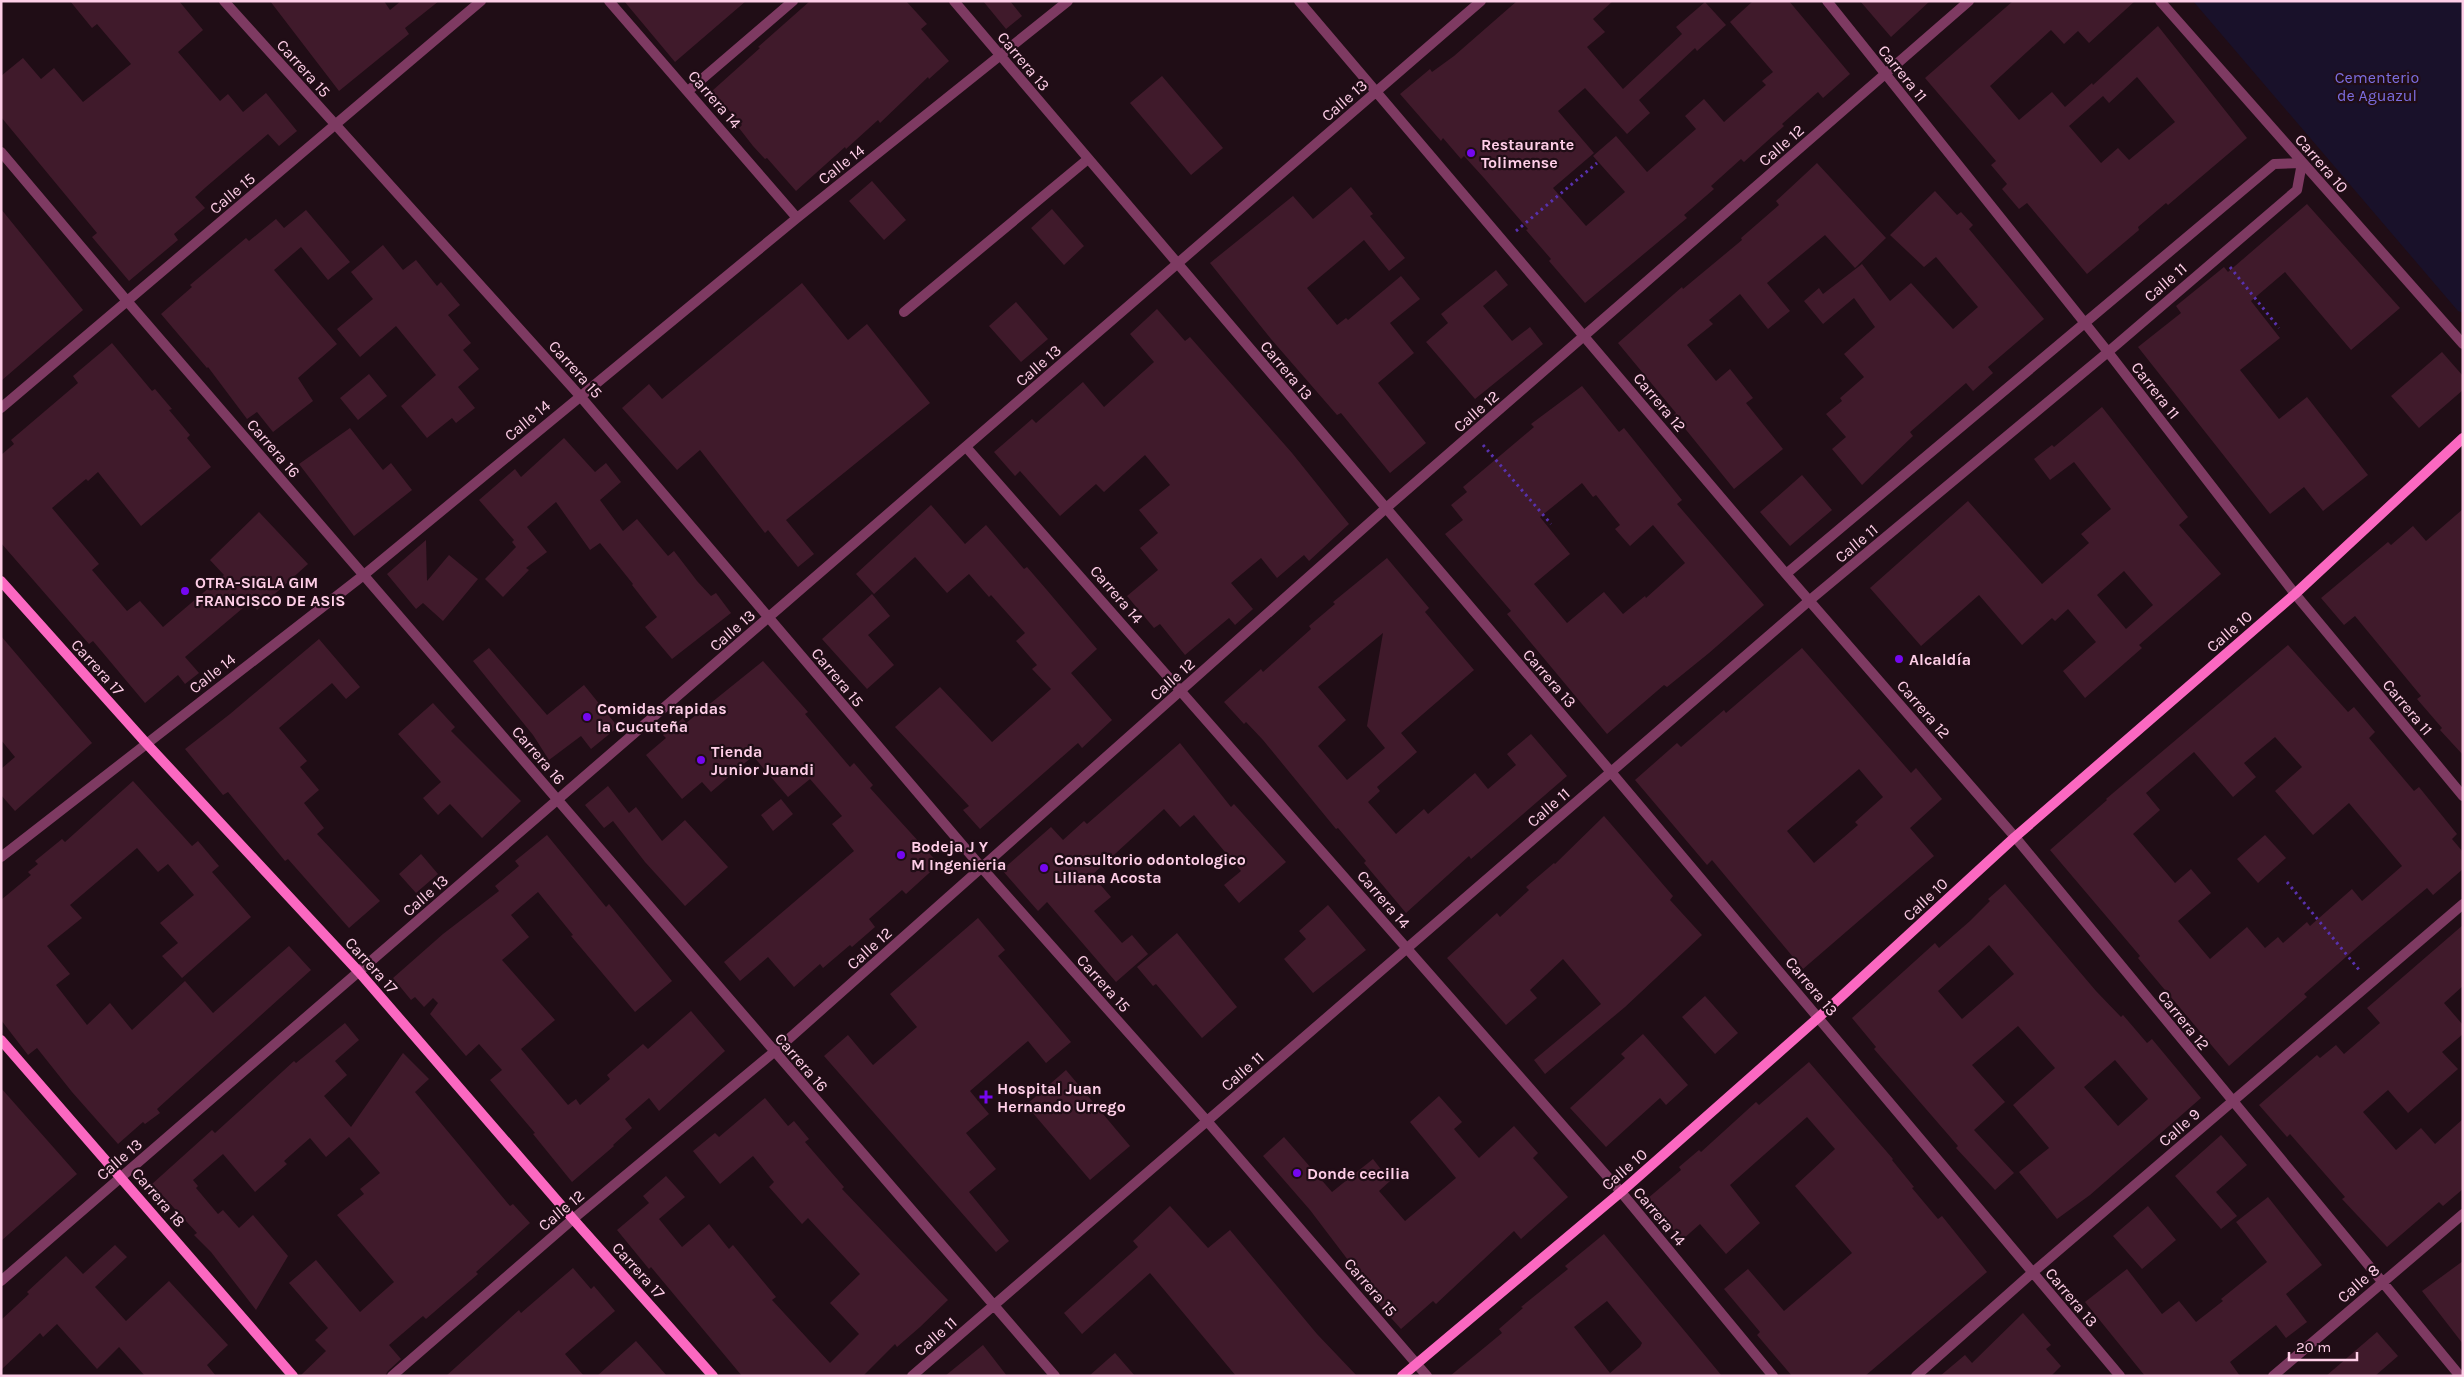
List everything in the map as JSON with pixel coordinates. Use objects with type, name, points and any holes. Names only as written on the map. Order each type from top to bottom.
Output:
[{"type":"street","name":"Carrera 15","points":[[224,1],[580,396],[982,868],[1207,1121],[1427,1376]]},
{"type":"street","name":"Calle 15","points":[[1,408],[481,1]]},
{"type":"street","name":"Carrera 14","points":[[609,1],[797,218]]},
{"type":"street","points":[[688,90],[793,1]]},
{"type":"street","name":"Carrera 13","points":[[954,1],[1611,772],[2120,1376]]},
{"type":"street","name":"Calle 14","points":[[1,857],[364,574],[797,218],[1001,57],[1068,1]]},
{"type":"street","name":"Carrera 12","points":[[1299,1],[1786,574],[2015,837],[2231,1102],[2383,1281],[2460,1376]]},
{"type":"street","name":"Calle 13","points":[[1,1281],[1482,1]]},
{"type":"street","name":"Carrera 11","points":[[1827,1],[2108,352],[2294,594],[2463,796]]},
{"type":"street","name":"Calle 12","points":[[392,1376],[573,1219],[774,1052],[1385,509],[1970,1]]},
{"type":"street","name":"Carrera 10","points":[[2160,1],[2463,344]]},
{"type":"street","name":"Carrera 16","points":[[1,152],[127,302],[1056,1376]]},
{"type":"street","points":[[904,312],[1088,159]]},
{"type":"street","name":"Calle 11","points":[[912,1376],[1810,600],[2108,352],[2297,190],[2302,163],[2274,164],[1786,574]]},
{"type":"street","name":"Calle 10","points":[[1402,1376],[1620,1192],[1818,1018],[2015,837],[2294,594],[2463,438]]},
{"type":"street","name":"Carrera 14","points":[[966,447],[1408,948],[1620,1192],[1773,1376]]},
{"type":"street","name":"Carrera 17","points":[[1,581],[146,743],[359,972],[573,1219],[714,1376]]},
{"type":"street","name":"Calle 9","points":[[1916,1376],[2032,1273],[2463,904]]},
{"type":"street","name":"Carrera 18","points":[[1,1040],[122,1176],[293,1376]]},
{"type":"street","name":"Calle 8","points":[[2273,1376],[2463,1214]]},
{"type":"path","points":[[1504,241],[1597,163]]},
{"type":"path","points":[[2220,255],[2280,328]]},
{"type":"path","points":[[1474,433],[1551,524]]},
{"type":"path","points":[[2287,882],[2370,983]]},
{"type":"green space","name":"Cementerio de Aguazul","points":[[2193,1],[2463,1],[2463,313],[2458,311]]},
{"type":"building","points":[[70,1],[179,1],[203,30],[178,52],[220,101],[228,94],[243,112],[266,93],[297,131],[279,146],[268,134],[206,187],[195,197],[205,208],[174,234],[178,240],[129,281],[92,237],[97,233],[1,117],[1,76],[23,58],[41,79],[54,68],[83,102],[131,64],[97,24],[92,28]]},
{"type":"building","points":[[270,1],[384,1],[390,10],[401,1],[439,1],[405,28],[409,34],[339,91]]},
{"type":"building","points":[[624,1],[746,1],[675,62]]},
{"type":"building","points":[[810,1],[906,1],[927,24],[921,29],[949,61],[929,79],[928,77],[880,123],[878,120],[796,191],[767,158],[765,159],[753,146],[739,128],[742,125],[712,91]]},
{"type":"building","points":[[983,1],[1010,1],[1022,16],[1006,29]]},
{"type":"building","points":[[1517,1],[1613,1],[1593,19],[1605,32],[1587,47],[1623,89],[1682,34],[1676,27],[1705,2],[1726,25],[1697,51],[1695,48],[1639,100],[1650,113],[1627,134],[1585,88],[1558,111],[1594,153],[1553,188],[1586,226],[1625,192],[1593,156],[1616,136],[1647,172],[1696,129],[1685,116],[1704,99],[1724,122],[1766,85],[1762,81],[1773,72],[1730,22],[1753,1],[1789,1],[1850,74],[1823,98],[1818,92],[1744,162],[1741,159],[1711,186],[1714,189],[1684,215],[1687,218],[1585,303],[1549,261],[1551,259],[1526,230],[1528,229],[1484,178],[1464,156],[1461,159],[1443,138],[1441,141],[1400,94],[1430,69],[1432,72],[1454,56]]},
{"type":"building","points":[[1860,1],[1930,1],[1891,37]]},
{"type":"building","points":[[2013,1],[2135,1],[2089,43],[2078,31],[2064,44],[2051,30],[1990,86],[2019,120],[2052,92],[2065,107],[2092,83],[2093,85],[2158,26],[2247,138],[2168,205],[2166,203],[2138,227],[2139,230],[2087,274],[2027,203],[2019,209],[2002,189],[2007,184],[1991,165],[1996,161],[1925,78]],"holes":[[[2137,77],[2175,122],[2129,160],[2118,148],[2101,163],[2069,126],[2103,96],[2109,103]]]},
{"type":"building","points":[[1162,76],[1223,148],[1191,175],[1130,103]]},
{"type":"building","points":[[1817,163],[1886,238],[1855,268],[1825,235],[1767,283],[1790,311],[1768,329],[1740,294],[1709,320],[1713,324],[1687,345],[1716,381],[1730,369],[1753,398],[1746,403],[1783,449],[1734,489],[1674,415],[1676,413],[1618,343],[1682,287],[1683,289],[1742,240],[1741,238],[1779,205],[1776,201]]},
{"type":"building","points":[[872,181],[906,220],[884,240],[849,201]]},
{"type":"building","points":[[1351,187],[1373,214],[1370,216],[1405,258],[1389,271],[1364,240],[1307,288],[1337,325],[1346,318],[1348,320],[1401,276],[1420,299],[1390,323],[1414,353],[1378,383],[1426,443],[1390,473],[1341,413],[1337,415],[1271,339],[1210,263],[1293,196],[1313,219]]},
{"type":"building","points":[[1935,191],[1957,215],[1961,212],[1973,225],[1969,229],[2044,319],[1988,367],[1993,373],[1973,391],[1966,383],[1910,432],[1913,436],[1862,485],[1832,449],[1846,437],[1826,414],[1842,401],[1840,398],[1864,377],[1844,354],[1875,327],[1854,298],[1823,324],[1804,301],[1819,288],[1823,294],[1862,264],[1890,301],[1911,283],[1953,329],[1978,307],[1936,257],[1924,267],[1890,235]]},
{"type":"building","points":[[2307,204],[2400,308],[2351,350],[2285,272],[2251,301],[2280,338],[2240,370],[2279,419],[2307,397],[2368,475],[2323,511],[2304,487],[2270,514],[2138,347],[2181,313],[2176,306],[2224,267],[2228,272]]},
{"type":"building","points":[[1,209],[83,310],[1,381]]},
{"type":"building","points":[[1052,209],[1084,246],[1064,265],[1031,228]]},
{"type":"building","points":[[306,210],[350,262],[328,280],[301,247],[274,270],[337,344],[298,378],[313,401],[273,432],[257,412],[247,419],[208,367],[161,314],[192,287],[190,285],[246,238],[249,241],[276,219],[284,228]]},
{"type":"building","points":[[383,245],[403,270],[416,260],[437,286],[441,282],[460,305],[448,315],[471,343],[463,350],[479,369],[458,387],[475,408],[456,423],[452,418],[427,438],[401,406],[436,375],[396,326],[360,357],[337,329],[373,299],[351,272]]},
{"type":"building","points":[[1496,270],[1508,285],[1483,306],[1512,341],[1530,327],[1543,344],[1475,399],[1426,342],[1448,323],[1441,314]]},
{"type":"building","points":[[802,283],[848,340],[867,324],[930,403],[786,520],[814,554],[798,567],[768,530],[765,533],[700,450],[677,470],[622,408],[649,384],[662,399]]},
{"type":"building","points":[[1016,302],[1048,339],[1021,362],[989,326]]},
{"type":"building","points":[[1157,309],[1185,341],[1190,337],[1292,453],[1349,524],[1309,561],[1304,555],[1277,578],[1261,558],[1231,583],[1253,609],[1235,625],[1229,618],[1185,655],[1160,624],[1154,628],[1127,596],[1158,570],[1140,548],[1158,533],[1139,510],[1170,485],[1145,455],[1104,492],[1096,484],[1060,516],[1020,471],[1015,476],[994,452],[1032,419],[1036,423],[1083,382],[1104,407],[1154,362],[1130,334]]},
{"type":"building","points":[[112,343],[152,391],[155,389],[172,409],[169,410],[190,435],[187,438],[211,467],[141,526],[98,472],[88,481],[86,479],[52,508],[99,564],[92,570],[127,611],[140,601],[163,627],[224,575],[210,560],[259,512],[308,564],[257,610],[250,602],[185,657],[199,673],[185,684],[178,675],[145,703],[93,641],[89,644],[1,543],[1,455],[14,444],[11,440],[78,383],[73,376]]},
{"type":"building","points":[[2442,352],[2463,376],[2463,390],[2419,428],[2391,396]]},
{"type":"building","points":[[369,374],[387,396],[358,420],[340,398]]},
{"type":"building","points":[[1582,386],[1619,432],[1624,428],[1682,500],[1677,504],[1764,605],[1709,653],[1667,687],[1664,685],[1607,734],[1507,614],[1511,611],[1445,534],[1463,520],[1451,505],[1467,492],[1463,487],[1534,427],[1531,424]],"holes":[[[1582,483],[1593,497],[1596,495],[1620,525],[1615,529],[1630,546],[1653,525],[1685,563],[1646,598],[1645,596],[1623,614],[1604,592],[1567,623],[1534,584],[1570,554],[1540,517]]]},
{"type":"building","points":[[2102,407],[2188,517],[2179,525],[2221,574],[2139,645],[2142,648],[2085,698],[2063,671],[2096,642],[2068,609],[2055,621],[2052,618],[2022,645],[1979,595],[1921,646],[1870,588],[1968,501],[2042,584],[2089,543],[2081,534],[2111,509],[2074,462],[2050,480],[2034,459],[2052,445],[2054,447]],"holes":[[[2124,571],[2153,605],[2126,629],[2097,595]]]},
{"type":"building","points":[[350,428],[383,470],[391,463],[412,490],[354,536],[299,464]]},
{"type":"building","points":[[564,438],[595,472],[606,463],[621,482],[600,500],[623,531],[637,519],[668,556],[674,551],[697,581],[711,596],[716,593],[731,613],[672,659],[645,627],[657,617],[633,584],[600,543],[590,550],[556,502],[527,527],[547,552],[526,568],[529,570],[503,597],[485,579],[516,547],[512,542],[514,540],[479,500],[515,469],[521,477]]},
{"type":"building","points":[[1802,475],[1832,510],[1790,546],[1760,512]]},
{"type":"building","points":[[931,505],[965,544],[986,525],[1024,569],[1027,567],[1097,649],[1071,673],[1112,720],[1082,748],[1078,743],[980,829],[963,810],[969,806],[895,727],[940,687],[992,742],[1051,689],[1032,669],[1037,665],[1016,641],[1025,633],[969,574],[947,593],[915,557],[874,594],[856,574]]},
{"type":"building","points":[[2463,509],[2463,755],[2440,730],[2442,728],[2417,699],[2421,696],[2355,616],[2344,625],[2321,598],[2388,542],[2391,545],[2413,526],[2426,541]]},
{"type":"building","points":[[426,540],[427,581],[449,555],[478,579],[443,621],[423,603],[416,609],[387,574]]},
{"type":"building","points":[[1387,558],[1429,608],[1425,612],[1474,670],[1401,733],[1417,752],[1377,787],[1380,791],[1368,802],[1396,834],[1424,809],[1428,814],[1475,773],[1488,789],[1516,765],[1507,754],[1531,734],[1567,776],[1471,859],[1469,856],[1406,913],[1364,863],[1366,861],[1338,828],[1336,829],[1263,740],[1246,722],[1244,724],[1224,702],[1261,669],[1263,672],[1311,629],[1309,626],[1335,604],[1333,602]],"holes":[[[1383,633],[1367,726],[1385,748],[1347,780],[1318,746],[1346,720],[1318,687]]]},
{"type":"building","points":[[872,594],[890,616],[868,635],[894,665],[867,689],[822,639]]},
{"type":"building","points":[[1,636],[92,743],[15,811],[1,795],[1,769],[15,757],[1,740]]},
{"type":"building","points":[[319,639],[360,687],[346,699],[332,683],[279,728],[307,761],[300,767],[319,790],[304,803],[324,828],[317,834],[380,901],[349,928],[288,859],[285,861],[228,792],[223,795],[185,749]]},
{"type":"building","points":[[2288,645],[2348,712],[2354,707],[2375,732],[2369,738],[2414,791],[2419,787],[2457,834],[2452,839],[2463,852],[2463,869],[2433,895],[2427,888],[2304,994],[2307,997],[2229,1066],[2138,958],[2140,956],[2050,850],[2106,799]],"holes":[[[2275,737],[2302,767],[2275,791],[2313,835],[2349,803],[2402,866],[2362,901],[2352,889],[2310,926],[2307,922],[2283,943],[2278,937],[2265,948],[2247,927],[2210,959],[2178,921],[2211,893],[2191,869],[2175,883],[2133,834],[2160,810],[2146,793],[2194,752],[2233,797],[2256,777],[2244,763]]]},
{"type":"building","points":[[489,648],[547,715],[584,685],[618,727],[591,749],[581,736],[549,760],[533,735],[473,661]]},
{"type":"building","points":[[1802,648],[1911,773],[1916,768],[1942,799],[1910,828],[1934,856],[1803,969],[1712,860],[1707,865],[1635,780],[1677,743],[1681,747],[1724,710],[1726,713]],"holes":[[[1859,769],[1883,797],[1855,822],[1858,825],[1814,863],[1787,831]]]},
{"type":"building","points":[[763,661],[808,712],[805,714],[850,767],[854,763],[873,785],[870,788],[939,864],[906,894],[902,890],[869,919],[875,927],[852,947],[850,945],[823,968],[820,964],[794,987],[768,957],[740,981],[724,962],[854,851],[832,824],[842,816],[810,779],[788,797],[753,756],[711,792],[702,782],[682,799],[646,755],[666,738],[663,735],[683,718],[686,723]]},
{"type":"building","points":[[433,703],[455,727],[451,731],[521,801],[482,838],[450,804],[438,815],[423,798],[441,782],[398,734]]},
{"type":"building","points":[[1180,743],[1231,807],[1234,804],[1286,862],[1239,903],[1224,885],[1241,871],[1194,815],[1180,827],[1164,809],[1092,875],[1111,897],[1094,911],[1122,943],[1132,935],[1148,954],[1116,982],[1047,902],[1038,911],[1002,870],[1051,827],[1063,840],[1084,821],[1087,824]]},
{"type":"building","points":[[133,781],[192,846],[198,841],[219,866],[212,872],[251,917],[182,978],[162,956],[178,943],[160,923],[194,895],[168,864],[158,872],[137,848],[70,905],[82,918],[47,946],[70,974],[56,985],[87,1025],[110,1003],[132,1030],[185,981],[213,1013],[289,946],[311,970],[157,1109],[160,1113],[145,1124],[143,1122],[118,1144],[72,1092],[37,1048],[28,1055],[1,1020],[1,900],[31,875],[28,872],[38,864],[35,861],[62,839],[65,842]]},
{"type":"building","points":[[608,786],[629,813],[636,807],[662,841],[685,820],[728,867],[685,906],[645,862],[613,821],[604,828],[585,805]]},
{"type":"building","points":[[781,799],[793,814],[773,831],[761,815]]},
{"type":"building","points":[[1604,816],[1673,896],[1670,900],[1702,935],[1625,1007],[1545,1074],[1534,1060],[1601,1004],[1563,959],[1530,990],[1537,998],[1506,1025],[1447,958],[1497,913],[1500,917],[1529,890],[1526,887],[1555,864]]},
{"type":"building","points":[[547,835],[606,907],[609,904],[672,981],[635,1012],[571,936],[573,935],[538,892],[511,915],[529,937],[502,960],[555,1020],[521,1049],[568,1105],[576,1099],[580,1105],[610,1079],[607,1075],[643,1044],[648,1049],[691,1011],[725,1051],[659,1111],[649,1098],[625,1119],[632,1128],[572,1182],[533,1134],[535,1133],[490,1080],[502,1070],[479,1044],[466,1056],[430,1014],[438,1003],[433,998],[424,1007],[415,997],[411,1000],[393,978],[443,934],[499,891],[495,886],[519,866],[515,861]]},
{"type":"building","points":[[2265,835],[2286,858],[2258,883],[2237,859]]},
{"type":"building","points":[[421,854],[438,874],[416,893],[399,874]]},
{"type":"building","points":[[2005,884],[2096,991],[2121,1017],[2123,1015],[2147,1043],[2152,1039],[2201,1098],[2090,1195],[2057,1219],[2019,1172],[2049,1148],[2013,1105],[2055,1068],[2018,1026],[1972,1065],[2005,1102],[1974,1130],[2014,1173],[1995,1190],[1956,1148],[1958,1146],[1874,1049],[1876,1047],[1852,1018],[1935,943],[1939,948],[1970,921],[1990,901],[1988,899]],"holes":[[[1989,945],[2014,974],[1962,1019],[1938,991]],[[2115,1060],[2148,1099],[2118,1126],[2084,1087]]]},
{"type":"building","points":[[1328,905],[1366,950],[1313,993],[1284,959],[1306,939],[1299,931]]},
{"type":"building","points":[[978,918],[1005,950],[998,956],[1071,1042],[1046,1063],[1028,1041],[970,1091],[989,1114],[966,1133],[996,1169],[969,1192],[1009,1241],[996,1252],[824,1056],[848,1035],[873,1065],[917,1027],[890,994]]},
{"type":"building","points":[[2463,925],[2463,986],[2444,1003],[2463,1025],[2463,1034],[2442,1052],[2458,1069],[2408,1113],[2388,1090],[2363,1112],[2396,1150],[2421,1128],[2435,1144],[2463,1119],[2463,1189],[2443,1206],[2439,1202],[2387,1247],[2342,1199],[2345,1197],[2290,1134],[2287,1137],[2259,1105],[2317,1055],[2320,1058],[2336,1045],[2344,1054],[2380,1023],[2367,1008]]},
{"type":"building","points":[[1177,933],[1237,1007],[1202,1038],[1156,984],[1153,986],[1137,967]]},
{"type":"building","points":[[1705,996],[1738,1033],[1715,1054],[1682,1017]]},
{"type":"building","points":[[345,1023],[359,1040],[335,1061],[347,1075],[324,1096],[351,1127],[403,1053],[429,1079],[415,1092],[510,1206],[513,1204],[530,1223],[476,1272],[478,1274],[426,1319],[423,1316],[389,1345],[401,1359],[385,1376],[300,1376],[326,1351],[315,1340],[328,1328],[289,1283],[316,1260],[360,1312],[394,1282],[337,1215],[364,1194],[360,1189],[380,1173],[349,1137],[326,1157],[310,1138],[284,1161],[287,1164],[255,1192],[223,1154],[193,1180],[198,1186],[196,1188],[218,1214],[223,1210],[239,1228],[253,1215],[288,1256],[256,1310],[211,1252],[194,1235],[197,1233],[152,1184],[212,1130],[215,1133],[294,1061],[296,1063]]},
{"type":"building","points":[[1643,1034],[1688,1085],[1666,1105],[1660,1098],[1606,1147],[1570,1108],[1625,1058],[1621,1054]]},
{"type":"building","points":[[1809,1062],[1893,1159],[1914,1187],[1912,1188],[1938,1219],[1942,1216],[1987,1272],[1865,1376],[1792,1376],[1757,1335],[1760,1332],[1724,1289],[1748,1269],[1784,1311],[1852,1253],[1795,1186],[1835,1149],[1807,1117],[1730,1185],[1760,1223],[1726,1254],[1700,1224],[1682,1240],[1647,1199],[1681,1170],[1679,1167],[1699,1150],[1701,1152],[1756,1102],[1759,1105]]},
{"type":"building","points":[[1066,1070],[1130,1146],[1090,1180],[1026,1105]]},
{"type":"building","points":[[1,1088],[77,1174],[1,1241]]},
{"type":"building","points":[[1439,1096],[1462,1122],[1454,1129],[1479,1158],[1514,1126],[1538,1153],[1533,1158],[1568,1197],[1521,1239],[1514,1231],[1436,1304],[1433,1301],[1401,1329],[1346,1268],[1351,1264],[1310,1210],[1263,1156],[1284,1137],[1332,1192],[1373,1159],[1390,1181],[1379,1191],[1405,1221],[1456,1178],[1410,1122]]},
{"type":"building","points":[[765,1098],[788,1126],[794,1121],[809,1139],[805,1142],[844,1187],[842,1189],[948,1300],[897,1347],[895,1344],[863,1376],[742,1376],[651,1267],[649,1269],[617,1230],[649,1203],[643,1196],[666,1176],[685,1197],[659,1219],[682,1247],[709,1224],[729,1249],[733,1245],[776,1297],[772,1300],[830,1363],[859,1334],[830,1303],[860,1274],[808,1218],[802,1224],[769,1187],[774,1182],[753,1156],[720,1184],[693,1151],[715,1133],[719,1137]]},
{"type":"building","points":[[2221,1135],[2247,1165],[2216,1192],[2237,1216],[2221,1229],[2175,1176]]},
{"type":"building","points":[[2268,1197],[2322,1265],[2286,1294],[2307,1322],[2286,1338],[2276,1325],[2230,1362],[2240,1376],[2145,1376],[2085,1302],[2127,1269],[2162,1314],[2179,1301],[2196,1322],[2267,1262],[2236,1222]]},
{"type":"building","points":[[1170,1206],[1208,1248],[1230,1230],[1317,1334],[1357,1376],[1236,1376],[1150,1273],[1082,1334],[1064,1313],[1138,1247],[1133,1241]]},
{"type":"building","points":[[2148,1206],[2176,1240],[2142,1269],[2113,1236]]},
{"type":"building","points":[[1604,1234],[1722,1376],[1450,1376],[1502,1333],[1499,1329],[1523,1308],[1521,1307],[1568,1269],[1565,1266]],"holes":[[[1607,1301],[1642,1343],[1640,1347],[1610,1373],[1574,1327]]]},
{"type":"building","points":[[115,1245],[127,1257],[95,1287],[126,1321],[169,1281],[228,1345],[207,1365],[216,1376],[145,1376],[119,1347],[97,1369],[57,1324],[43,1337],[40,1333],[1,1370],[1,1320],[29,1294],[27,1292],[66,1256],[83,1274]]},
{"type":"building","points":[[2463,1261],[2463,1344],[2422,1291]]},
{"type":"building","points":[[573,1268],[591,1289],[594,1286],[615,1311],[565,1354],[584,1376],[446,1376],[519,1310],[521,1313]]},
{"type":"building","points":[[2023,1313],[2051,1345],[2046,1349],[2061,1366],[2051,1376],[1940,1376],[1965,1355],[1972,1363]]},
{"type":"building","points":[[2377,1332],[2398,1356],[2375,1376],[2326,1376]]},
{"type":"building","points":[[636,1341],[667,1376],[597,1376]]},
{"type":"building","points":[[983,1345],[1007,1376],[945,1376]]},
{"type":"building","points":[[1115,1353],[1135,1376],[1089,1376]]},
{"type":"place","name":"Restaurante Tolimense","points":[[1471,153]]},
{"type":"place","name":"OTRA-SIGLA GIM FRANCISCO DE ASIS","points":[[185,591]]},
{"type":"place","name":"Alcaldía","points":[[1899,659]]},
{"type":"place","name":"Comidas rapidas la Cucuteña","points":[[587,717]]},
{"type":"place","name":"Tienda Junior Juandi","points":[[701,760]]},
{"type":"place","name":"Bodeja J Y M Ingenieria","points":[[901,855]]},
{"type":"place","name":"Consultorio odontologico Liliana Acosta","points":[[1044,868]]},
{"type":"place","name":"Hospital Juan Hernando Urrego","points":[[986,1097]]},
{"type":"place","name":"Donde cecilia","points":[[1297,1173]]}]
